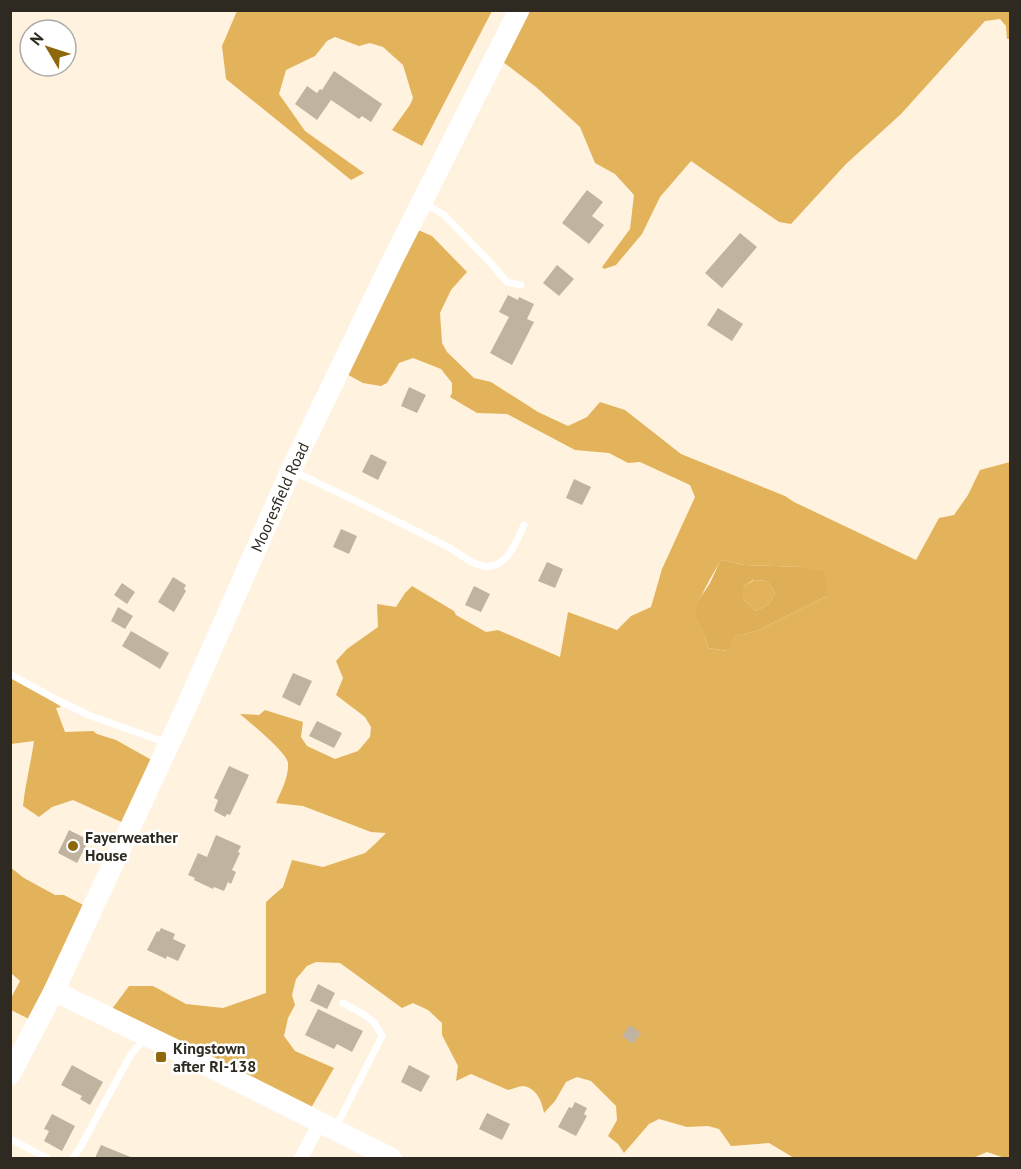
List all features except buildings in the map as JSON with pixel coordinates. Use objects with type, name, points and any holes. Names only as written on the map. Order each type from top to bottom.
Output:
[{"type":"main road","name":"Mooresfield Road","points":[[10,1075],[54,991],[169,744],[291,470],[391,263],[519,10]]},
{"type":"main road","points":[[54,991],[391,1158]]},
{"type":"street","points":[[301,1158],[327,1126]]},
{"type":"lane","points":[[422,202],[444,215],[507,282],[521,285]]},
{"type":"lane","points":[[291,470],[363,504],[479,565],[492,566],[500,562],[511,552],[524,525]]},
{"type":"lane","points":[[10,674],[92,716],[169,744]]},
{"type":"lane","points":[[327,1126],[382,1036],[374,1022],[343,1003]]},
{"type":"lane","points":[[73,1158],[130,1054],[148,1036]]},
{"type":"lane","points":[[10,1139],[47,1158]]},
{"type":"shaded area","points":[[237,10],[492,11],[422,146],[392,130],[413,98],[403,65],[383,47],[370,43],[359,46],[335,37],[327,41],[315,56],[286,70],[279,94],[305,131],[364,173],[351,180],[226,79],[222,46]]},
{"type":"shaded area","points":[[517,11],[1010,11],[1010,39],[1007,39],[1006,26],[1000,19],[985,21],[901,114],[846,164],[791,224],[779,222],[691,161],[660,197],[642,234],[616,265],[604,269],[602,267],[630,229],[634,195],[615,174],[595,163],[580,127],[536,87],[495,56]]},
{"type":"shaded area","points":[[409,226],[432,236],[467,272],[451,290],[440,313],[442,343],[447,352],[474,378],[491,382],[538,412],[568,426],[587,417],[600,402],[625,410],[681,454],[785,496],[916,560],[939,518],[954,515],[968,495],[980,470],[1010,462],[1010,1158],[987,1152],[973,1158],[794,1158],[769,1143],[731,1146],[719,1129],[708,1126],[687,1127],[659,1119],[649,1124],[624,1153],[608,1136],[617,1120],[616,1106],[591,1081],[577,1077],[566,1082],[555,1101],[544,1113],[538,1096],[528,1087],[521,1086],[508,1090],[471,1074],[456,1081],[458,1066],[442,1035],[442,1023],[428,1010],[413,1003],[402,1008],[340,963],[316,962],[307,966],[296,979],[292,995],[295,1005],[288,1018],[284,1036],[295,1051],[334,1068],[311,1108],[106,1017],[129,986],[153,986],[186,1004],[223,1008],[266,993],[266,902],[283,887],[292,860],[323,867],[365,853],[386,833],[371,832],[303,806],[276,803],[287,773],[286,758],[240,714],[259,715],[265,710],[303,722],[301,737],[307,746],[335,759],[358,751],[370,737],[371,727],[365,717],[336,695],[343,678],[336,661],[347,649],[378,627],[377,604],[396,607],[412,586],[486,632],[498,630],[560,657],[568,612],[617,630],[631,616],[651,607],[662,569],[695,497],[690,485],[640,462],[628,463],[609,453],[575,450],[507,414],[477,413],[450,397],[452,383],[441,369],[413,358],[399,363],[387,383],[381,386],[363,383],[341,371]],"holes":[[[721,560],[745,565],[801,567],[827,596],[757,631],[733,636],[727,651],[708,648],[696,616],[701,597]]]},
{"type":"shaded area","points":[[721,560],[745,565],[801,567],[825,572],[827,596],[757,631],[734,636],[728,651],[708,648],[695,610]],"holes":[[[753,580],[767,581],[775,593],[769,604],[756,611],[743,599],[743,587]]]},
{"type":"shaded area","points":[[754,580],[767,581],[775,593],[769,604],[756,611],[743,599],[743,587]]},
{"type":"shaded area","points":[[13,676],[28,681],[61,707],[56,708],[65,732],[93,731],[116,740],[157,763],[128,825],[73,800],[52,807],[39,817],[23,806],[34,741],[11,744],[10,679]]},
{"type":"shaded area","points":[[10,867],[24,878],[55,895],[64,895],[89,908],[33,1021],[11,1010],[11,998],[20,981],[11,973]]},
{"type":"place","name":"Fayerweather House","points":[[73,846]]},
{"type":"place","name":"Kingstown after RI-138","points":[[161,1057]]}]
